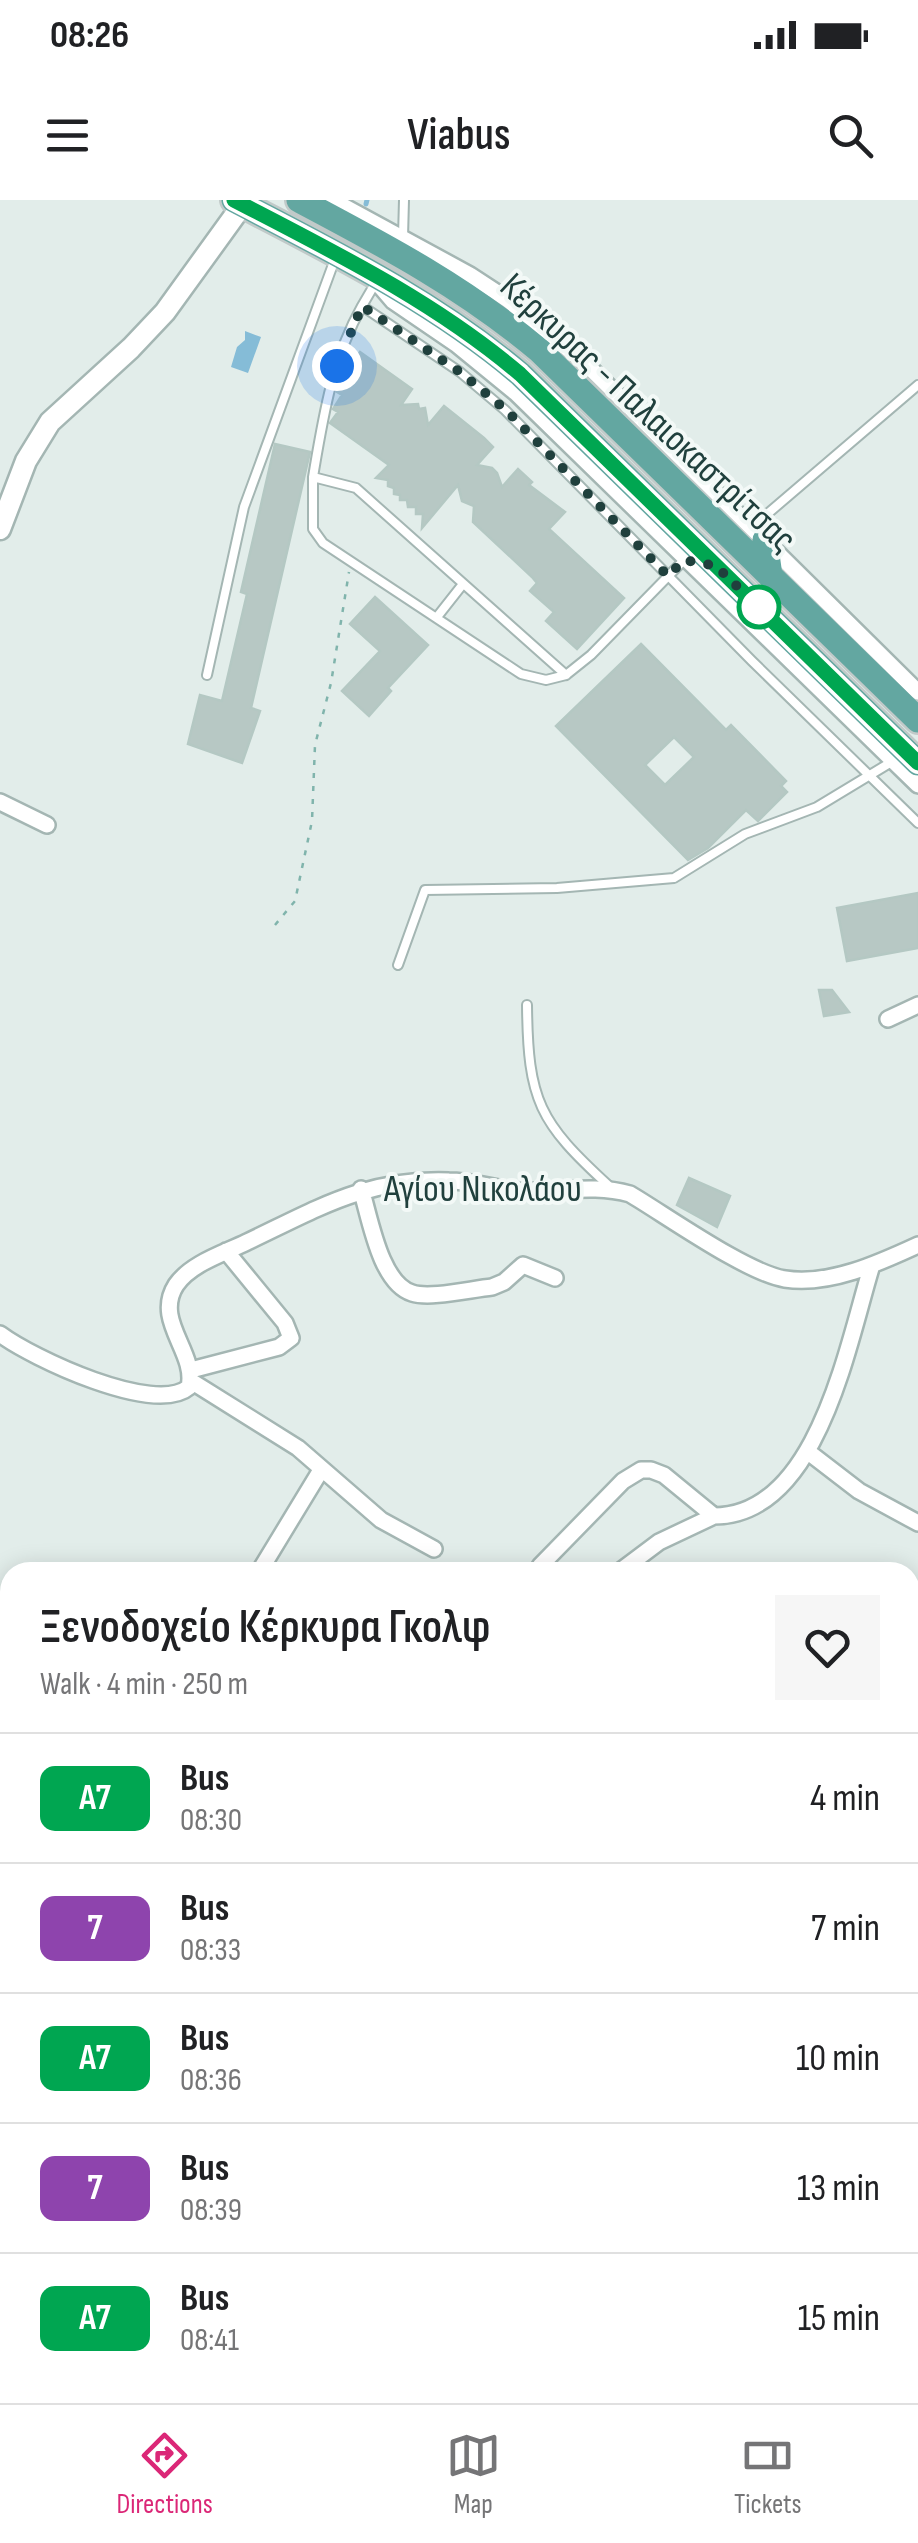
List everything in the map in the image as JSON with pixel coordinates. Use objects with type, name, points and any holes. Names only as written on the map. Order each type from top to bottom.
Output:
[{"type":"main road","name":"Κέρκυρας - Παλαιοκαστρίτσας","points":[[299,200],[414,261],[480,302],[540,351],[918,720]]},
{"type":"main road","name":"Κέρκυρας - Παλαιοκαστρίτσας","points":[[241,202],[461,326],[505,361],[716,566],[906,762]]},
{"type":"main road","points":[[706,514],[753,528],[770,576]]},
{"type":"street","points":[[332,200],[491,289],[584,362],[918,692]]},
{"type":"street","points":[[0,529],[26,461],[50,422],[165,312],[241,202]]},
{"type":"street","points":[[373,276],[393,301],[456,344],[516,393],[684,560],[906,762],[918,786]]},
{"type":"street","points":[[0,802],[47,826]]},
{"type":"street","points":[[888,1018],[918,1006]]},
{"type":"street","name":"Αγίου Νικολάου","points":[[191,1376],[171,1321],[173,1291],[188,1274],[226,1251],[360,1189],[452,1180],[522,1191],[612,1189],[630,1194],[734,1257],[782,1279],[821,1277],[872,1264],[918,1245]]},
{"type":"street","points":[[360,1189],[386,1271],[397,1285],[413,1294],[492,1287],[523,1266],[554,1278]]},
{"type":"street","points":[[191,1376],[284,1346],[291,1338],[285,1323],[226,1251]]},
{"type":"street","points":[[632,1562],[659,1542],[714,1516],[761,1503],[780,1489],[807,1451],[825,1416],[872,1264]]},
{"type":"street","points":[[0,1334],[35,1356],[112,1386],[170,1395],[185,1392],[191,1376]]},
{"type":"street","points":[[191,1376],[298,1448],[381,1520],[434,1549]]},
{"type":"street","points":[[807,1451],[860,1492],[918,1523]]},
{"type":"street","points":[[265,1562],[322,1470]]},
{"type":"street","points":[[544,1562],[623,1482],[641,1470],[664,1475],[714,1516]]},
{"type":"lane","points":[[404,200],[404,237]]},
{"type":"lane","points":[[207,674],[244,507],[336,254]]},
{"type":"lane","points":[[373,276],[344,343],[328,395],[313,477],[315,534],[323,543],[521,674],[546,680],[566,675],[591,655],[684,560],[716,566]]},
{"type":"lane","points":[[362,306],[460,372],[506,410],[918,823]]},
{"type":"lane","points":[[753,528],[918,385]]},
{"type":"lane","points":[[313,477],[356,488],[566,675]]},
{"type":"lane","points":[[437,617],[464,584]]},
{"type":"lane","points":[[398,965],[425,890],[489,886],[557,888],[674,878],[746,834],[817,806],[870,776],[906,762]]},
{"type":"lane","points":[[527,1005],[527,1055],[539,1102],[565,1146],[612,1189]]},
{"type":"path","points":[[276,925],[295,901],[312,821],[315,745],[330,683],[350,561]]},
{"type":"water","points":[[245,331],[261,337],[248,373],[231,367],[237,347],[245,340]]},
{"type":"building","points":[[360,352],[412,389],[401,405],[418,404],[419,409],[425,408],[428,425],[444,406],[484,438],[493,447],[477,465],[492,468],[502,487],[518,469],[532,482],[529,485],[565,512],[549,529],[624,598],[577,649],[546,621],[554,612],[530,591],[537,583],[473,522],[474,506],[462,501],[458,485],[422,528],[423,514],[416,514],[416,507],[408,507],[407,500],[400,500],[394,488],[388,486],[388,480],[376,478],[389,465],[330,423],[338,412],[333,409],[342,395],[337,392],[340,381]]},
{"type":"building","points":[[275,444],[310,452],[251,708],[260,711],[242,763],[188,744],[200,695],[222,701],[247,594],[241,592]]},
{"type":"building","points":[[375,597],[428,645],[388,688],[391,691],[369,716],[342,691],[380,651],[350,624]]},
{"type":"building","points":[[641,644],[726,730],[731,725],[786,781],[781,786],[787,792],[758,821],[746,810],[708,848],[688,860],[556,726]],"holes":[[[674,737],[694,757],[665,785],[645,765]]]},
{"type":"building","points":[[918,893],[918,948],[847,961],[837,908]]},
{"type":"building","points":[[819,990],[832,990],[849,1012],[824,1016]]},
{"type":"building","points":[[689,1178],[730,1196],[717,1227],[677,1205]]},
{"type":"waterway","points":[[366,204],[367,200]]},
{"type":"bus line","name":"A7","points":[[234,200],[429,305],[490,348],[918,763]]},
{"type":"route","points":[[337,366],[362,306],[460,372],[506,410],[668,576],[684,560],[716,566],[765,613],[759,607]]}]
